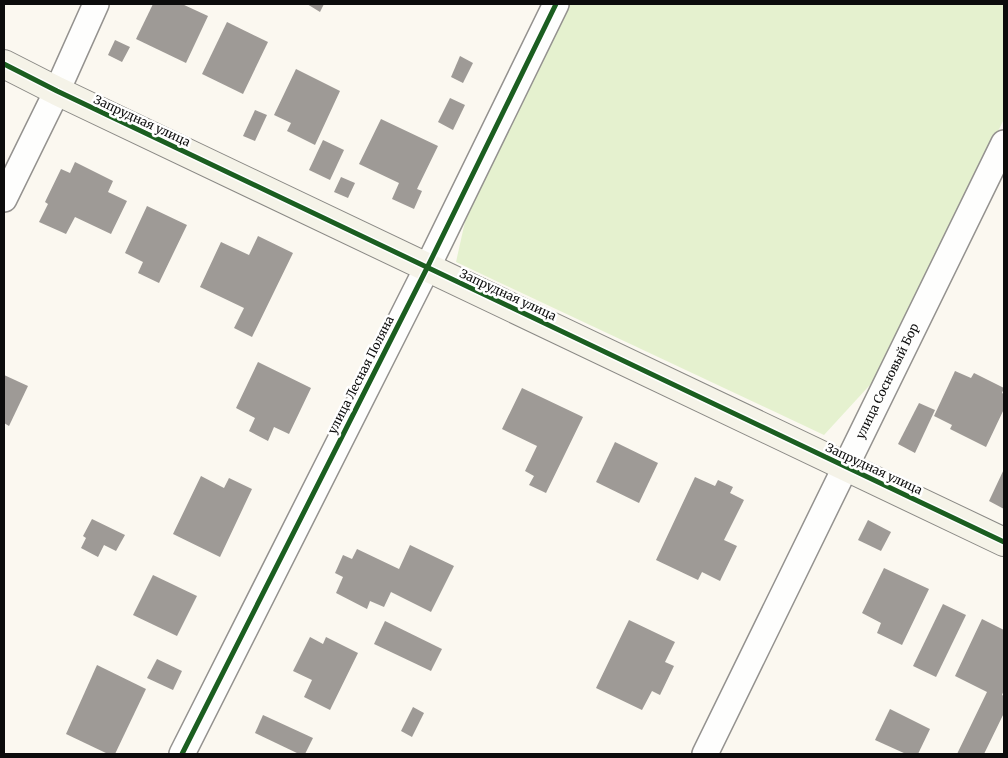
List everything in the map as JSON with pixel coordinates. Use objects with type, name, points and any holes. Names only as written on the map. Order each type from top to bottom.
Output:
[{"type":"street","points":[[4,199],[57,91],[96,4]]},
{"type":"street","name":"улица Лесная Поляна","points":[[182,754],[427,268],[556,4]]},
{"type":"street","name":"Запрудная улица","points":[[4,64],[427,268],[1004,542]]},
{"type":"street","name":"улица Сосновый Бор","points":[[705,754],[1004,143]]},
{"type":"green space","points":[[568,4],[1004,4],[1004,119],[880,374],[824,435],[456,262],[470,199]]},
{"type":"building","points":[[153,4],[182,4],[208,16],[186,63],[136,39]]},
{"type":"building","points":[[307,4],[324,4],[320,12]]},
{"type":"building","points":[[227,22],[268,42],[243,94],[202,74]]},
{"type":"building","points":[[115,40],[130,47],[122,62],[108,55]]},
{"type":"building","points":[[460,56],[473,63],[463,83],[451,77]]},
{"type":"building","points":[[296,69],[340,91],[315,145],[287,131],[291,123],[274,115]]},
{"type":"building","points":[[450,98],[465,105],[453,130],[438,122]]},
{"type":"building","points":[[255,110],[267,115],[255,141],[243,136]]},
{"type":"building","points":[[381,119],[438,146],[417,189],[422,191],[414,209],[392,199],[399,183],[359,164]]},
{"type":"building","points":[[323,140],[344,150],[330,180],[309,170]]},
{"type":"building","points":[[75,162],[113,181],[108,192],[127,201],[111,234],[75,217],[66,234],[39,222],[48,204],[45,202],[61,169],[70,173]]},
{"type":"building","points":[[341,177],[355,183],[348,198],[334,192]]},
{"type":"building","points":[[147,206],[187,225],[159,283],[138,273],[143,262],[125,253]]},
{"type":"building","points":[[258,236],[293,253],[252,337],[234,328],[244,308],[200,287],[221,242],[249,255]]},
{"type":"building","points":[[258,362],[311,388],[289,434],[274,427],[268,441],[249,431],[255,418],[236,408]]},
{"type":"building","points":[[955,371],[971,378],[974,373],[1004,388],[1002,393],[1004,394],[1004,409],[986,447],[950,429],[952,425],[934,416]]},
{"type":"building","points":[[4,375],[28,386],[9,426],[4,423]]},
{"type":"building","points":[[522,388],[583,417],[546,493],[529,485],[534,476],[525,471],[537,446],[502,429]]},
{"type":"building","points":[[919,403],[935,410],[915,453],[898,444]]},
{"type":"building","points":[[615,442],[658,463],[639,503],[596,482]]},
{"type":"building","points":[[1004,469],[1004,509],[989,501]]},
{"type":"building","points":[[201,476],[224,488],[229,478],[252,489],[220,557],[173,534]]},
{"type":"building","points":[[695,477],[715,486],[718,480],[733,487],[730,493],[744,500],[724,540],[737,546],[720,581],[702,572],[698,580],[656,560]]},
{"type":"building","points":[[92,519],[125,535],[116,551],[104,545],[98,557],[81,548],[86,538],[83,536]]},
{"type":"building","points":[[868,520],[891,532],[881,551],[858,540]]},
{"type":"building","points":[[410,545],[454,566],[431,612],[391,592],[384,607],[370,601],[367,609],[336,593],[343,577],[335,573],[343,555],[352,559],[357,549],[399,569]]},
{"type":"building","points":[[884,568],[929,589],[902,645],[877,633],[881,623],[862,613]]},
{"type":"building","points":[[153,575],[197,596],[177,636],[133,615]]},
{"type":"building","points":[[943,604],[966,615],[936,677],[913,666]]},
{"type":"building","points":[[982,619],[1004,630],[1004,690],[1002,695],[1004,696],[1004,713],[984,754],[957,754],[987,692],[955,676]]},
{"type":"building","points":[[629,620],[675,642],[665,662],[674,666],[660,695],[652,691],[642,710],[596,688]]},
{"type":"building","points":[[385,621],[442,649],[431,671],[374,644]]},
{"type":"building","points":[[310,637],[323,644],[326,637],[358,653],[330,710],[304,697],[312,680],[293,671]]},
{"type":"building","points":[[157,659],[182,671],[173,690],[147,678]]},
{"type":"building","points":[[97,665],[146,689],[115,754],[108,754],[66,734]]},
{"type":"building","points":[[413,707],[424,713],[412,737],[401,731]]},
{"type":"building","points":[[890,709],[930,729],[918,754],[906,754],[875,740]]},
{"type":"building","points":[[263,715],[313,738],[305,754],[299,754],[255,733]]},
{"type":"cycle path","points":[[182,754],[427,268],[556,4]]},
{"type":"cycle path","points":[[4,64],[57,91],[1004,542]]}]
